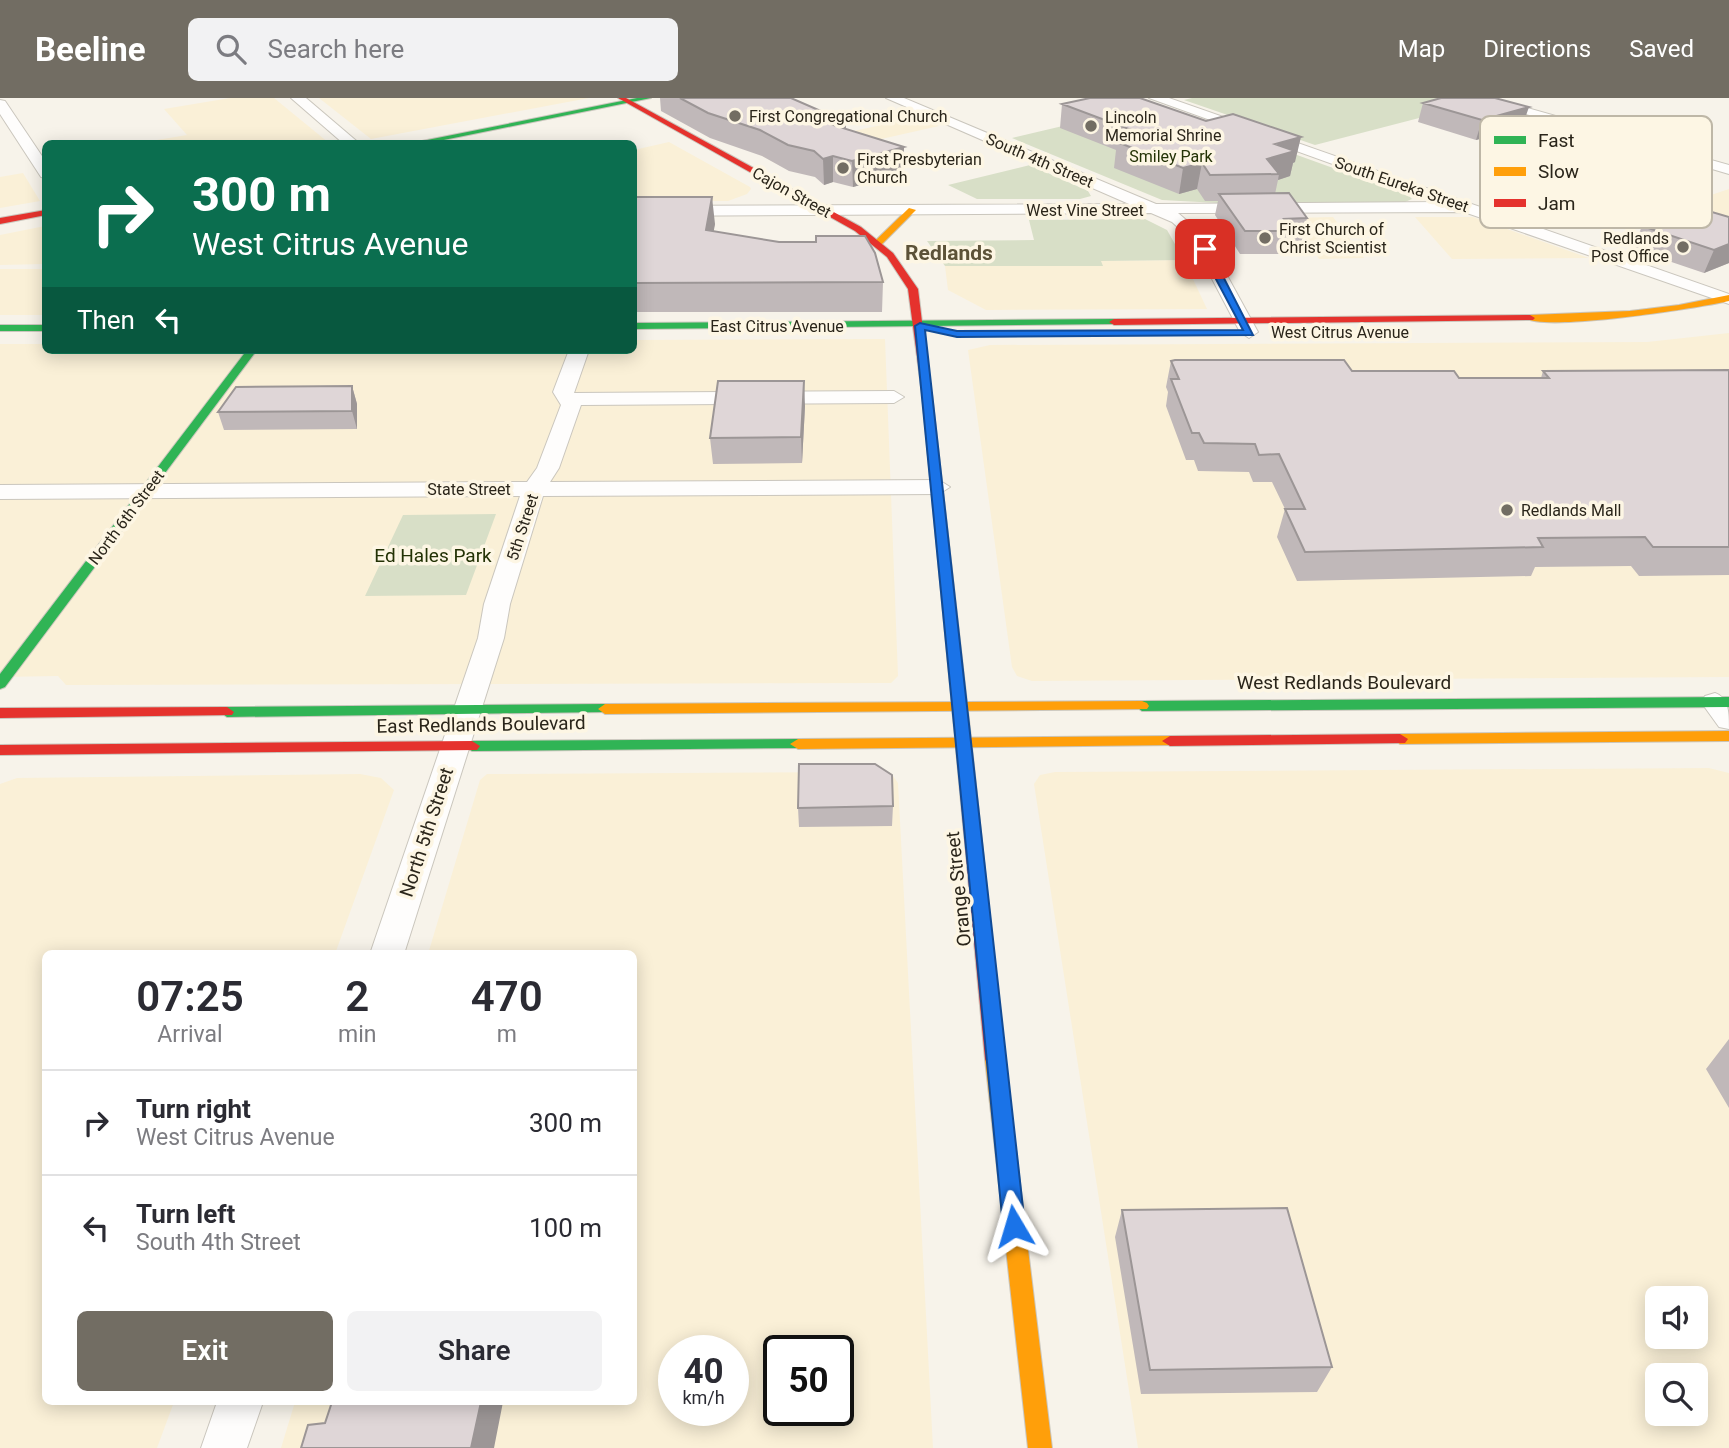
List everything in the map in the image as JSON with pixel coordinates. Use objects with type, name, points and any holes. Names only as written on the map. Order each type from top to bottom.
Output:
[{"type":"main road","points":[[430,140],[625,100],[648,98]]},
{"type":"main road","name":"Cajon Street","points":[[625,100],[825,211],[877,244],[902,270],[913,289],[920,326]]},
{"type":"main road","points":[[877,244],[912,211]]},
{"type":"main road","points":[[0,221],[42,213]]},
{"type":"main road","name":"West Citrus Avenue","points":[[1246,325],[1615,316],[1677,311],[1728,299]]},
{"type":"main road","name":"West Citrus Avenue","points":[[920,326],[952,322],[1639,330]]},
{"type":"main road","name":"East Citrus Avenue","points":[[637,326],[920,326]]},
{"type":"main road","name":"Orange Street","points":[[920,326],[939,487],[993,1045],[1040,1448]]},
{"type":"main road","points":[[0,328],[42,328]]},
{"type":"main road","name":"North 6th Street","points":[[0,684],[249,354]]},
{"type":"main road","name":"West Redlands Boulevard","points":[[959,707],[1724,708]]},
{"type":"main road","name":"East Redlands Boulevard","points":[[0,713],[959,707]]},
{"type":"main road","points":[[962,741],[1729,736]]},
{"type":"main road","name":"East Redlands Boulevard","points":[[0,750],[962,741]]},
{"type":"street","points":[[298,98],[348,140]]},
{"type":"street","name":"South 4th Street","points":[[893,98],[1178,219],[1198,237],[1246,325]]},
{"type":"street","name":"South Eureka Street","points":[[1156,98],[1480,210]]},
{"type":"street","points":[[1478,98],[1541,116]]},
{"type":"street","points":[[0,104],[42,168]]},
{"type":"street","points":[[1712,165],[1729,170]]},
{"type":"street","name":"West Vine Street","points":[[637,211],[1471,207]]},
{"type":"street","name":"South Eureka Street","points":[[1530,228],[1728,299]]},
{"type":"street","name":"5th Street","points":[[465,711],[491,638],[497,604],[534,489],[548,468],[571,405],[563,392],[577,354]]},
{"type":"street","points":[[567,399],[894,397]]},
{"type":"street","name":"State Street","points":[[0,492],[939,487]]},
{"type":"street","name":"North 5th Street","points":[[388,950],[465,711]]},
{"type":"street","points":[[224,1448],[239,1405]]},
{"type":"shaded area","points":[[230,98],[274,98],[325,140],[157,140],[187,135],[164,109]]},
{"type":"shaded area","points":[[319,98],[589,98],[371,139]]},
{"type":"shaded area","points":[[919,117],[939,126],[775,163],[755,152]]},
{"type":"shaded area","points":[[669,142],[751,189],[747,194],[728,201],[637,201],[637,149]]},
{"type":"shaded area","points":[[23,173],[40,201],[0,208],[0,177]]},
{"type":"shaded area","points":[[1729,189],[1729,229],[1712,224],[1712,195]]},
{"type":"shaded area","points":[[1333,217],[1364,258],[1319,259],[1292,218]]},
{"type":"shaded area","points":[[1415,217],[1473,217],[1480,219],[1480,228],[1504,228],[1589,258],[1452,259]]},
{"type":"shaded area","points":[[42,227],[42,264],[0,265],[0,235]]},
{"type":"shaded area","points":[[1184,260],[1207,309],[986,310],[948,290],[945,266],[1102,266],[1101,261]]},
{"type":"shaded area","points":[[0,269],[42,269],[42,315],[0,315]]},
{"type":"shaded area","name":"Redlands Mall","points":[[1729,333],[1729,677],[1032,681],[1017,676],[1012,667],[968,350],[990,345],[1647,342]]},
{"type":"shaded area","points":[[885,339],[898,676],[891,683],[66,685],[58,676],[0,677],[0,344],[42,344],[42,354],[637,354],[637,340]]},
{"type":"shaded area","points":[[1709,768],[1729,773],[1729,1448],[1138,1448],[1034,784],[1040,775],[1055,772]]},
{"type":"shaded area","points":[[879,772],[893,776],[898,783],[933,1448],[281,1448],[294,1405],[637,1405],[637,950],[429,950],[480,780],[487,774]]},
{"type":"shaded area","points":[[360,774],[381,778],[394,790],[336,950],[42,950],[42,1405],[173,1405],[157,1448],[0,1448],[0,784],[17,778]]},
{"type":"green space","name":"Smiley Park","points":[[1459,98],[1477,103],[1315,145],[1184,100]]},
{"type":"green space","name":"Smiley Park","points":[[1156,104],[1408,195],[1412,199],[1405,202],[1218,203],[1162,200],[1012,138]]},
{"type":"green space","points":[[1030,165],[1088,191],[1091,196],[1080,199],[977,199],[948,185]]},
{"type":"green space","name":"Smiley Park","points":[[1145,219],[1167,230],[1184,260],[1101,261],[1103,266],[945,266],[927,241],[1034,240],[1029,220]]},
{"type":"green space","name":"Ed Hales Park","points":[[496,514],[466,595],[365,596],[403,515]]},
{"type":"building","points":[[680,98],[791,98],[846,122],[833,125],[904,147],[852,161],[833,156],[823,159],[814,151],[788,145],[760,130],[708,113]]},
{"type":"building","points":[[1090,98],[1140,98],[1206,121],[1233,114],[1301,137],[1275,144],[1295,151],[1267,159],[1279,174],[1210,175],[1202,163],[1183,168],[1117,142],[1145,135],[1062,104]]},
{"type":"building","points":[[1441,98],[1495,98],[1529,107],[1496,116],[1480,116],[1480,119],[1423,103]]},
{"type":"building","points":[[1289,193],[1307,218],[1284,219],[1293,231],[1245,231],[1219,194]]},
{"type":"building","points":[[637,197],[712,197],[706,230],[779,242],[816,242],[816,236],[865,236],[875,253],[883,282],[637,283]]},
{"type":"building","points":[[1712,212],[1729,217],[1729,244],[1714,250],[1648,228],[1712,228]]},
{"type":"building","name":"Redlands Mall","points":[[1344,360],[1352,371],[1454,371],[1459,378],[1549,378],[1543,371],[1729,370],[1729,547],[1653,547],[1645,537],[1538,538],[1543,547],[1305,552],[1285,509],[1305,509],[1279,454],[1259,455],[1255,444],[1204,443],[1199,433],[1192,433],[1171,379],[1179,379],[1171,361]]},
{"type":"building","points":[[718,381],[804,381],[801,437],[710,438]]},
{"type":"building","points":[[352,386],[352,411],[218,412],[236,387]]},
{"type":"building","points":[[799,764],[875,764],[892,775],[893,806],[798,808]]},
{"type":"building","points":[[1287,1208],[1332,1367],[1150,1370],[1122,1210]]},
{"type":"building","points":[[331,1405],[480,1405],[471,1448],[301,1448],[308,1425],[325,1423]]},
{"type":"traffic: fast","points":[[431,140],[648,98]]},
{"type":"traffic: fast","points":[[637,326],[1114,322]]},
{"type":"traffic: fast","points":[[0,328],[42,328]]},
{"type":"traffic: fast","points":[[0,684],[249,354]]},
{"type":"traffic: fast","points":[[927,394],[963,738]]},
{"type":"traffic: fast","points":[[1142,706],[1729,702]]},
{"type":"traffic: fast","points":[[227,712],[605,709]]},
{"type":"traffic: fast","points":[[472,746],[798,744]]},
{"type":"traffic: slow","points":[[877,244],[912,210]]},
{"type":"traffic: slow","points":[[1530,318],[1630,314],[1729,298]]},
{"type":"traffic: slow","points":[[605,709],[1142,706]]},
{"type":"traffic: slow","points":[[1400,739],[1729,736]]},
{"type":"traffic: slow","points":[[798,744],[1170,741]]},
{"type":"traffic: slow","points":[[995,1059],[1040,1448]]},
{"type":"traffic: jam","points":[[621,98],[858,229],[890,255],[913,289],[927,394]]},
{"type":"traffic: jam","points":[[0,221],[42,213]]},
{"type":"traffic: jam","points":[[1114,322],[1530,318]]},
{"type":"traffic: jam","points":[[0,713],[227,712]]},
{"type":"traffic: jam","points":[[963,738],[995,1059]]},
{"type":"traffic: jam","points":[[1170,741],[1400,739]]},
{"type":"traffic: jam","points":[[0,750],[472,746]]},
{"type":"place","name":"First Congregational Church","points":[[735,116]]},
{"type":"place","name":"Lincoln Memorial Shrine","points":[[1091,126]]},
{"type":"place","name":"First Presbyterian Church","points":[[843,168]]},
{"type":"place","name":"First Church of Christ Scientist","points":[[1265,238]]},
{"type":"place","name":"Redlands Post Office","points":[[1683,247]]},
{"type":"place","name":"Redlands Mall","points":[[1507,510]]},
{"type":"district","name":"Redlands","points":[[949,253]]},
{"type":"route","points":[[1014,1226],[993,1045],[939,487],[920,326],[957,334],[1250,332],[1205,249]]}]
